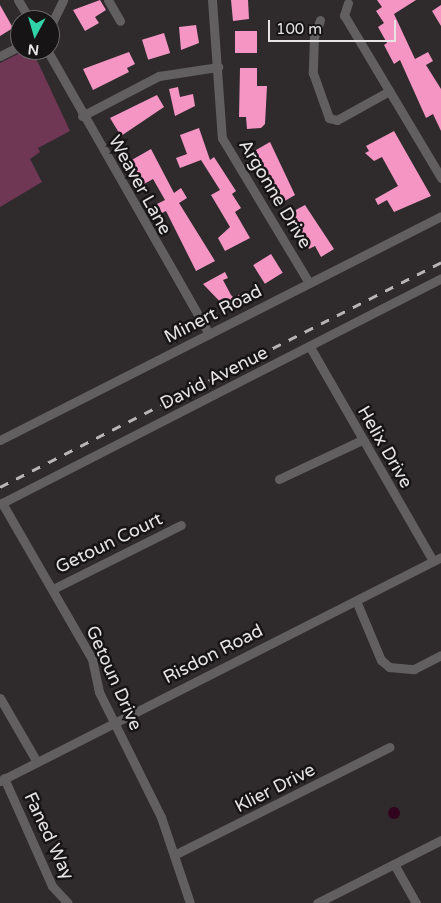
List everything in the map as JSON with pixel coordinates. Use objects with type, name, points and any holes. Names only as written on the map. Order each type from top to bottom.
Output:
[{"type":"street","points":[[108,0],[120,21]]},
{"type":"street","name":"Argonne Drive","points":[[212,0],[222,138],[309,283]]},
{"type":"street","points":[[348,3],[344,14],[441,178]]},
{"type":"street","points":[[320,20],[314,37],[313,73],[329,118],[337,120],[389,91]]},
{"type":"street","name":"Weaver Lane","points":[[52,60],[82,116],[209,334]]},
{"type":"street","points":[[82,116],[159,76],[218,67]]},
{"type":"street","name":"Minert Road","points":[[0,440],[441,216]]},
{"type":"street","name":"David Avenue","points":[[1,503],[310,347],[441,278]]},
{"type":"street","name":"Helix Drive","points":[[310,347],[362,440],[437,559]]},
{"type":"street","points":[[279,479],[362,440]]},
{"type":"street","name":"Getoun Drive","points":[[1,503],[53,589],[92,659],[99,692],[174,855],[190,903]]},
{"type":"street","name":"Getoun Court","points":[[53,589],[181,525]]},
{"type":"street","name":"Risdon Road","points":[[2,780],[114,722],[358,602],[437,559]]},
{"type":"street","points":[[358,602],[381,660],[389,667],[414,669],[441,655]]},
{"type":"street","points":[[0,698],[37,762]]},
{"type":"street","name":"Klier Drive","points":[[174,855],[390,747]]},
{"type":"street","name":"Faned Way","points":[[2,780],[52,886],[68,903]]},
{"type":"street","points":[[317,903],[441,840]]},
{"type":"street","points":[[394,864],[416,903]]},
{"type":"shaded area","points":[[10,58],[10,60],[37,60],[70,131],[38,148],[40,152],[30,159],[42,182],[0,207],[0,63]]},
{"type":"shaded area","points":[[394,807],[400,813],[394,819],[388,813]]},
{"type":"building","points":[[100,0],[106,10],[95,17],[99,23],[85,31],[73,10]]},
{"type":"building","points":[[231,0],[248,0],[249,19],[233,21]]},
{"type":"building","points":[[377,0],[416,0],[394,14],[415,59],[428,52],[433,61],[426,65],[441,89],[441,131],[433,114],[426,118],[400,60],[394,64],[384,45],[387,43],[378,27],[384,23],[376,11],[382,7]]},
{"type":"building","points":[[0,5],[10,23],[10,30],[0,36]]},
{"type":"building","points":[[441,5],[441,26],[432,11]]},
{"type":"building","points":[[196,25],[199,43],[181,50],[179,27]]},
{"type":"building","points":[[235,31],[257,31],[257,53],[235,53]]},
{"type":"building","points":[[164,33],[170,53],[148,60],[142,40]]},
{"type":"building","points":[[129,52],[135,64],[127,68],[129,72],[93,90],[83,69]]},
{"type":"building","points":[[240,68],[257,68],[257,86],[267,86],[265,124],[261,128],[247,129],[246,117],[239,117]]},
{"type":"building","points":[[178,87],[180,97],[193,94],[195,106],[175,116],[169,89]]},
{"type":"building","points":[[157,95],[164,107],[121,136],[110,118]]},
{"type":"building","points":[[199,128],[210,160],[214,157],[236,191],[232,194],[241,208],[235,212],[250,238],[225,251],[218,238],[230,227],[211,195],[220,190],[201,160],[180,168],[176,158],[187,154],[180,135]]},
{"type":"building","points":[[394,131],[431,196],[394,212],[387,200],[378,205],[375,199],[398,186],[382,157],[374,161],[365,153],[369,151],[366,146]]},
{"type":"building","points":[[270,142],[295,195],[283,202],[259,162],[256,150]]},
{"type":"building","points":[[151,149],[174,193],[181,188],[187,198],[179,203],[215,261],[196,271],[166,211],[162,213],[157,204],[165,200],[153,179],[144,184],[130,161]]},
{"type":"building","points":[[305,205],[334,249],[321,257],[315,246],[309,249],[292,212]]},
{"type":"building","points":[[271,254],[283,273],[265,284],[253,265]]},
{"type":"building","points":[[225,272],[228,278],[223,280],[231,295],[234,298],[246,291],[250,298],[228,310],[203,284]]},
{"type":"railway","points":[[0,487],[441,262]]}]
